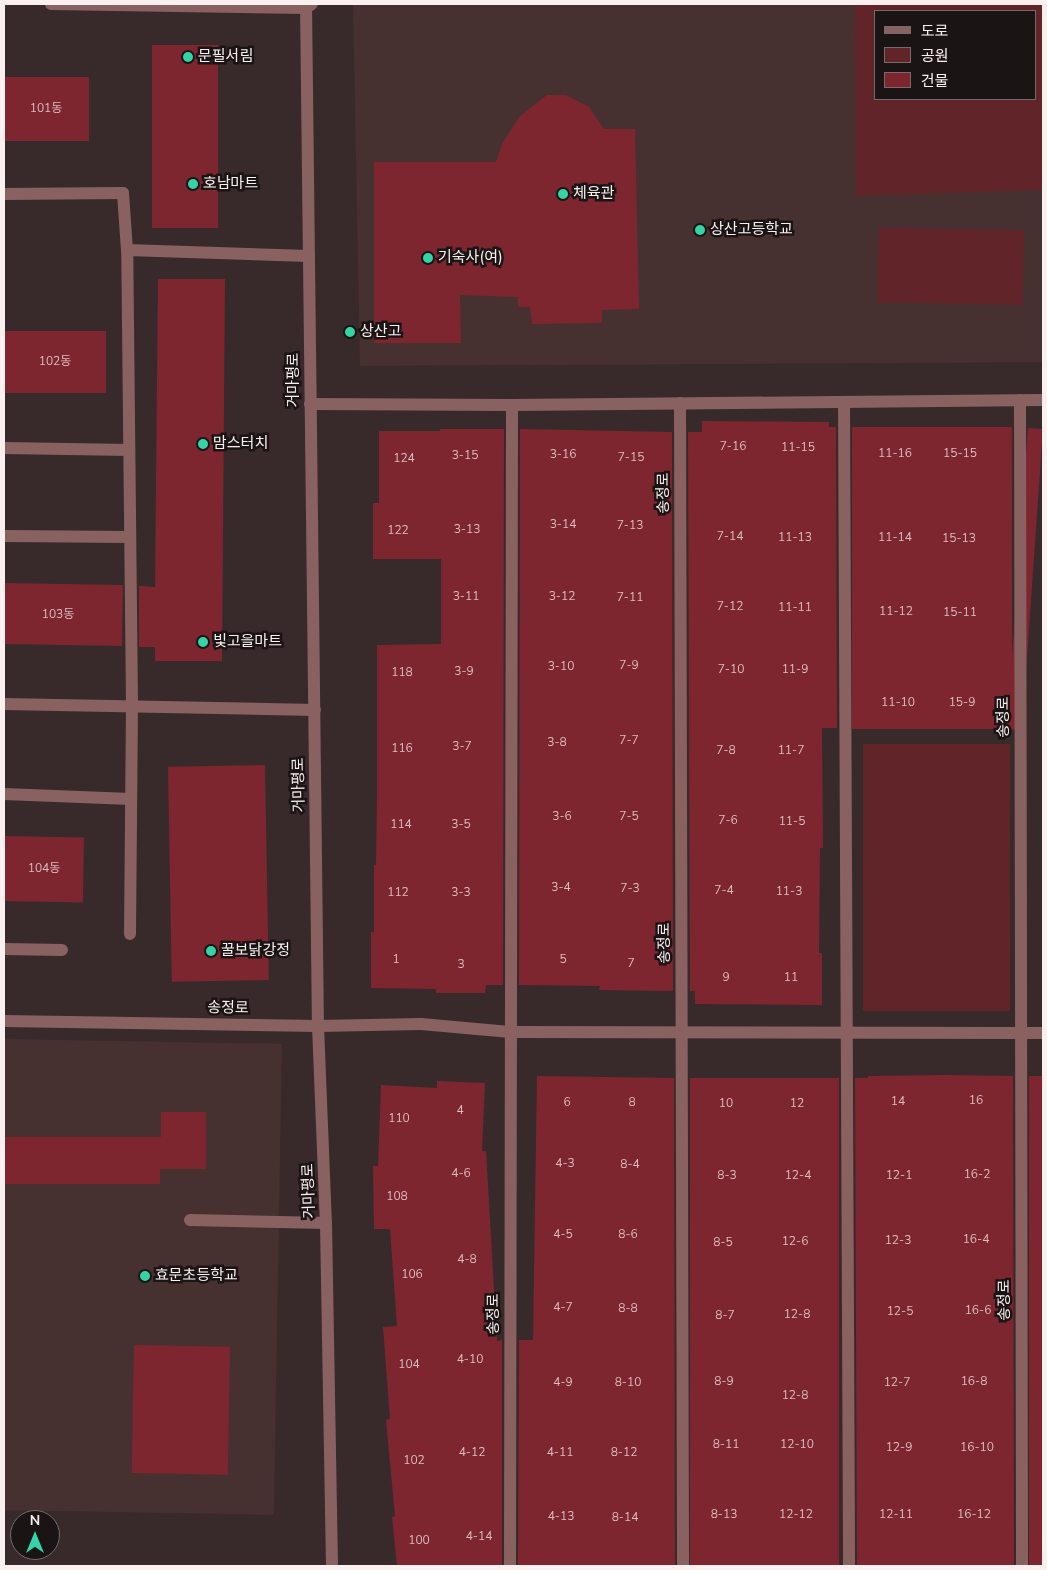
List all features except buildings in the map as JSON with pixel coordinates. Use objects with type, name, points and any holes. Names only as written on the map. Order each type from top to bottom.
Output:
[{"type":"street","points":[[51,4],[308,5]]},
{"type":"street","name":"거마평로","points":[[308,5],[310,404],[318,1026],[326,1223],[332,1566]]},
{"type":"street","points":[[4,194],[123,193],[127,250],[132,705],[130,934]]},
{"type":"street","points":[[127,250],[309,256]]},
{"type":"street","name":"송정로","points":[[1020,400],[1022,1566]]},
{"type":"street","points":[[310,404],[512,405],[1043,400]]},
{"type":"street","points":[[844,402],[849,1566]]},
{"type":"street","name":"송정로","points":[[680,403],[683,1566]]},
{"type":"street","name":"송정로","points":[[510,1566],[512,405]]},
{"type":"street","points":[[4,448],[129,450]]},
{"type":"street","points":[[4,536],[130,537]]},
{"type":"street","points":[[4,704],[315,710]]},
{"type":"street","points":[[4,794],[131,799]]},
{"type":"street","points":[[4,949],[62,950]]},
{"type":"street","name":"송정로","points":[[4,1021],[318,1026],[421,1024],[511,1032],[1043,1033]]},
{"type":"street","points":[[190,1220],[326,1223]]},
{"type":"shaded area","name":"상산고등학교","points":[[353,4],[1043,4],[1043,362],[360,366]]},
{"type":"shaded area","name":"효문초등학교","points":[[4,1039],[282,1044],[274,1515],[4,1510]]},
{"type":"green space","points":[[855,4],[1043,4],[1043,190],[856,196]]},
{"type":"green space","points":[[879,227],[1024,230],[1023,305],[878,302]]},
{"type":"green space","points":[[863,744],[1010,744],[1010,1011],[863,1011]]},
{"type":"place","name":"문필서림","points":[[188,57]]},
{"type":"place","name":"호남마트","points":[[193,184]]},
{"type":"place","name":"체육관","points":[[563,194]]},
{"type":"place","name":"상산고등학교","points":[[700,230]]},
{"type":"place","name":"기숙사(여)","points":[[428,258]]},
{"type":"place","name":"상산고","points":[[350,332]]},
{"type":"place","name":"맘스터치","points":[[203,444]]},
{"type":"place","name":"빛고을마트","points":[[203,642]]},
{"type":"place","name":"꿀보닭강정","points":[[211,951]]},
{"type":"place","name":"효문초등학교","points":[[145,1276]]}]
